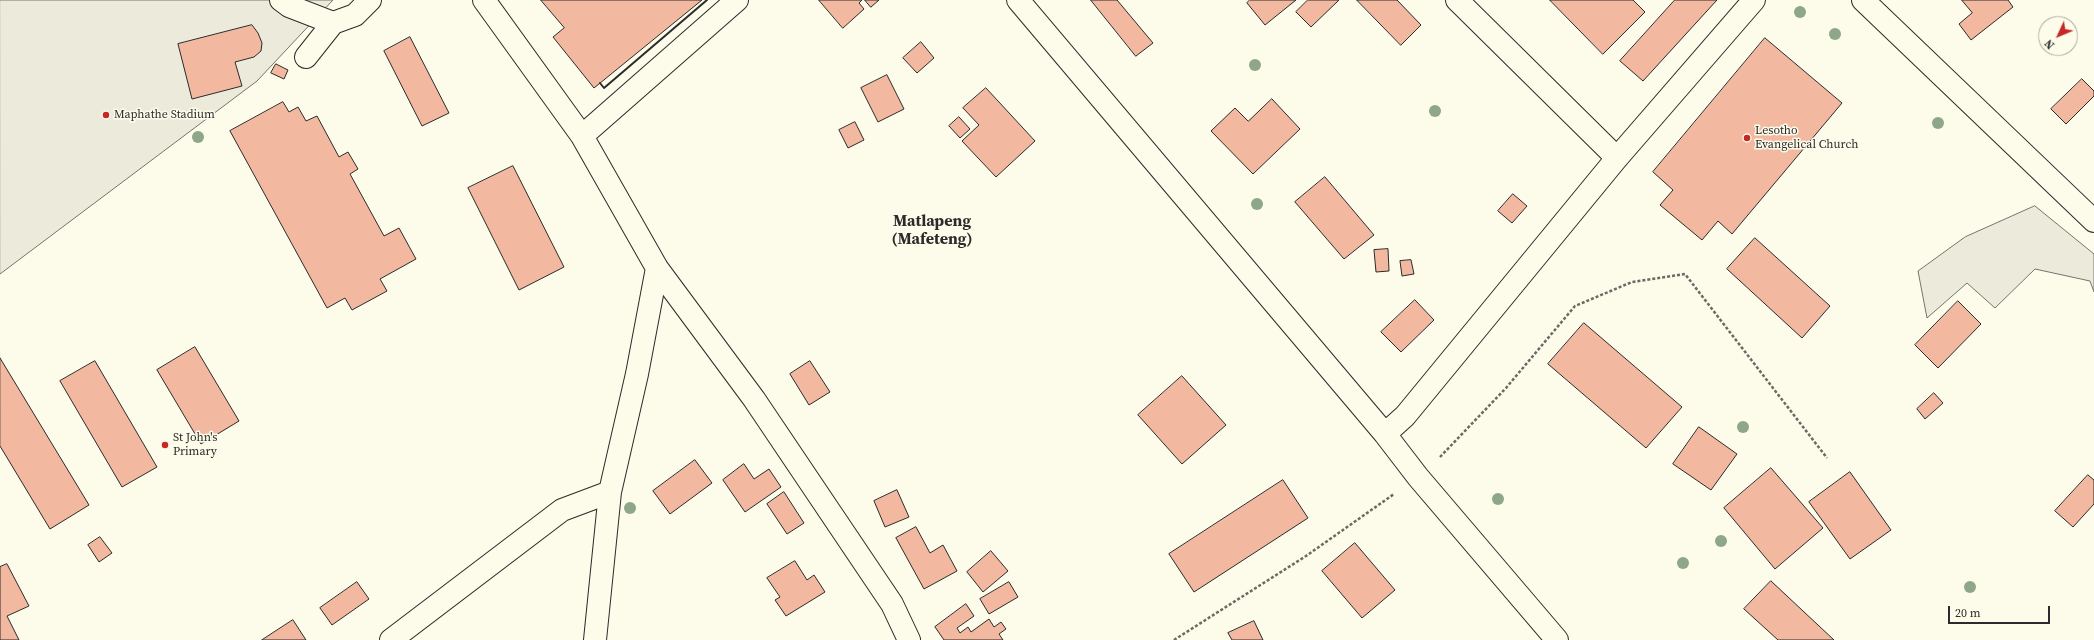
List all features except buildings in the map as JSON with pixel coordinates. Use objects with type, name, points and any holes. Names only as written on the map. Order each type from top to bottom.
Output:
[{"type":"street","points":[[281,0],[289,6],[334,23]]},
{"type":"street","points":[[306,58],[334,23],[355,15],[370,0]]},
{"type":"street","points":[[484,0],[582,136],[657,268],[758,405],[892,604],[910,640]]},
{"type":"street","points":[[582,136],[736,0]]},
{"type":"street","points":[[1018,0],[1385,434],[1418,477],[1557,640]]},
{"type":"street","points":[[1457,0],[1617,158]]},
{"type":"street","points":[[1385,434],[1405,416],[1617,158],[1754,0]]},
{"type":"street","points":[[1863,0],[2094,221]]},
{"type":"street","points":[[595,640],[610,492],[637,374],[657,268]]},
{"type":"street","points":[[391,640],[562,510],[610,492]]},
{"type":"path","points":[[1174,640],[1306,556],[1418,477],[1506,388],[1575,306],[1632,282],[1685,274],[1827,458]]},
{"type":"shaded area","name":"Maphathe Stadium","points":[[0,0],[333,0],[257,81],[0,274]]},
{"type":"shaded area","points":[[2035,206],[2094,254],[2094,292],[2090,281],[2035,269],[1995,308],[1967,283],[1927,318],[1918,271],[1965,237]]},
{"type":"wall","points":[[600,83],[604,88],[707,0]]},
{"type":"place","name":"Maphathe Stadium","points":[[106,115]]},
{"type":"place","name":"Lesotho Evangelical Church","points":[[1747,138]]},
{"type":"place","name":"St John's Primary","points":[[165,445]]},
{"type":"district","name":"Matlapeng (Mafeteng)","points":[[932,231]]}]
